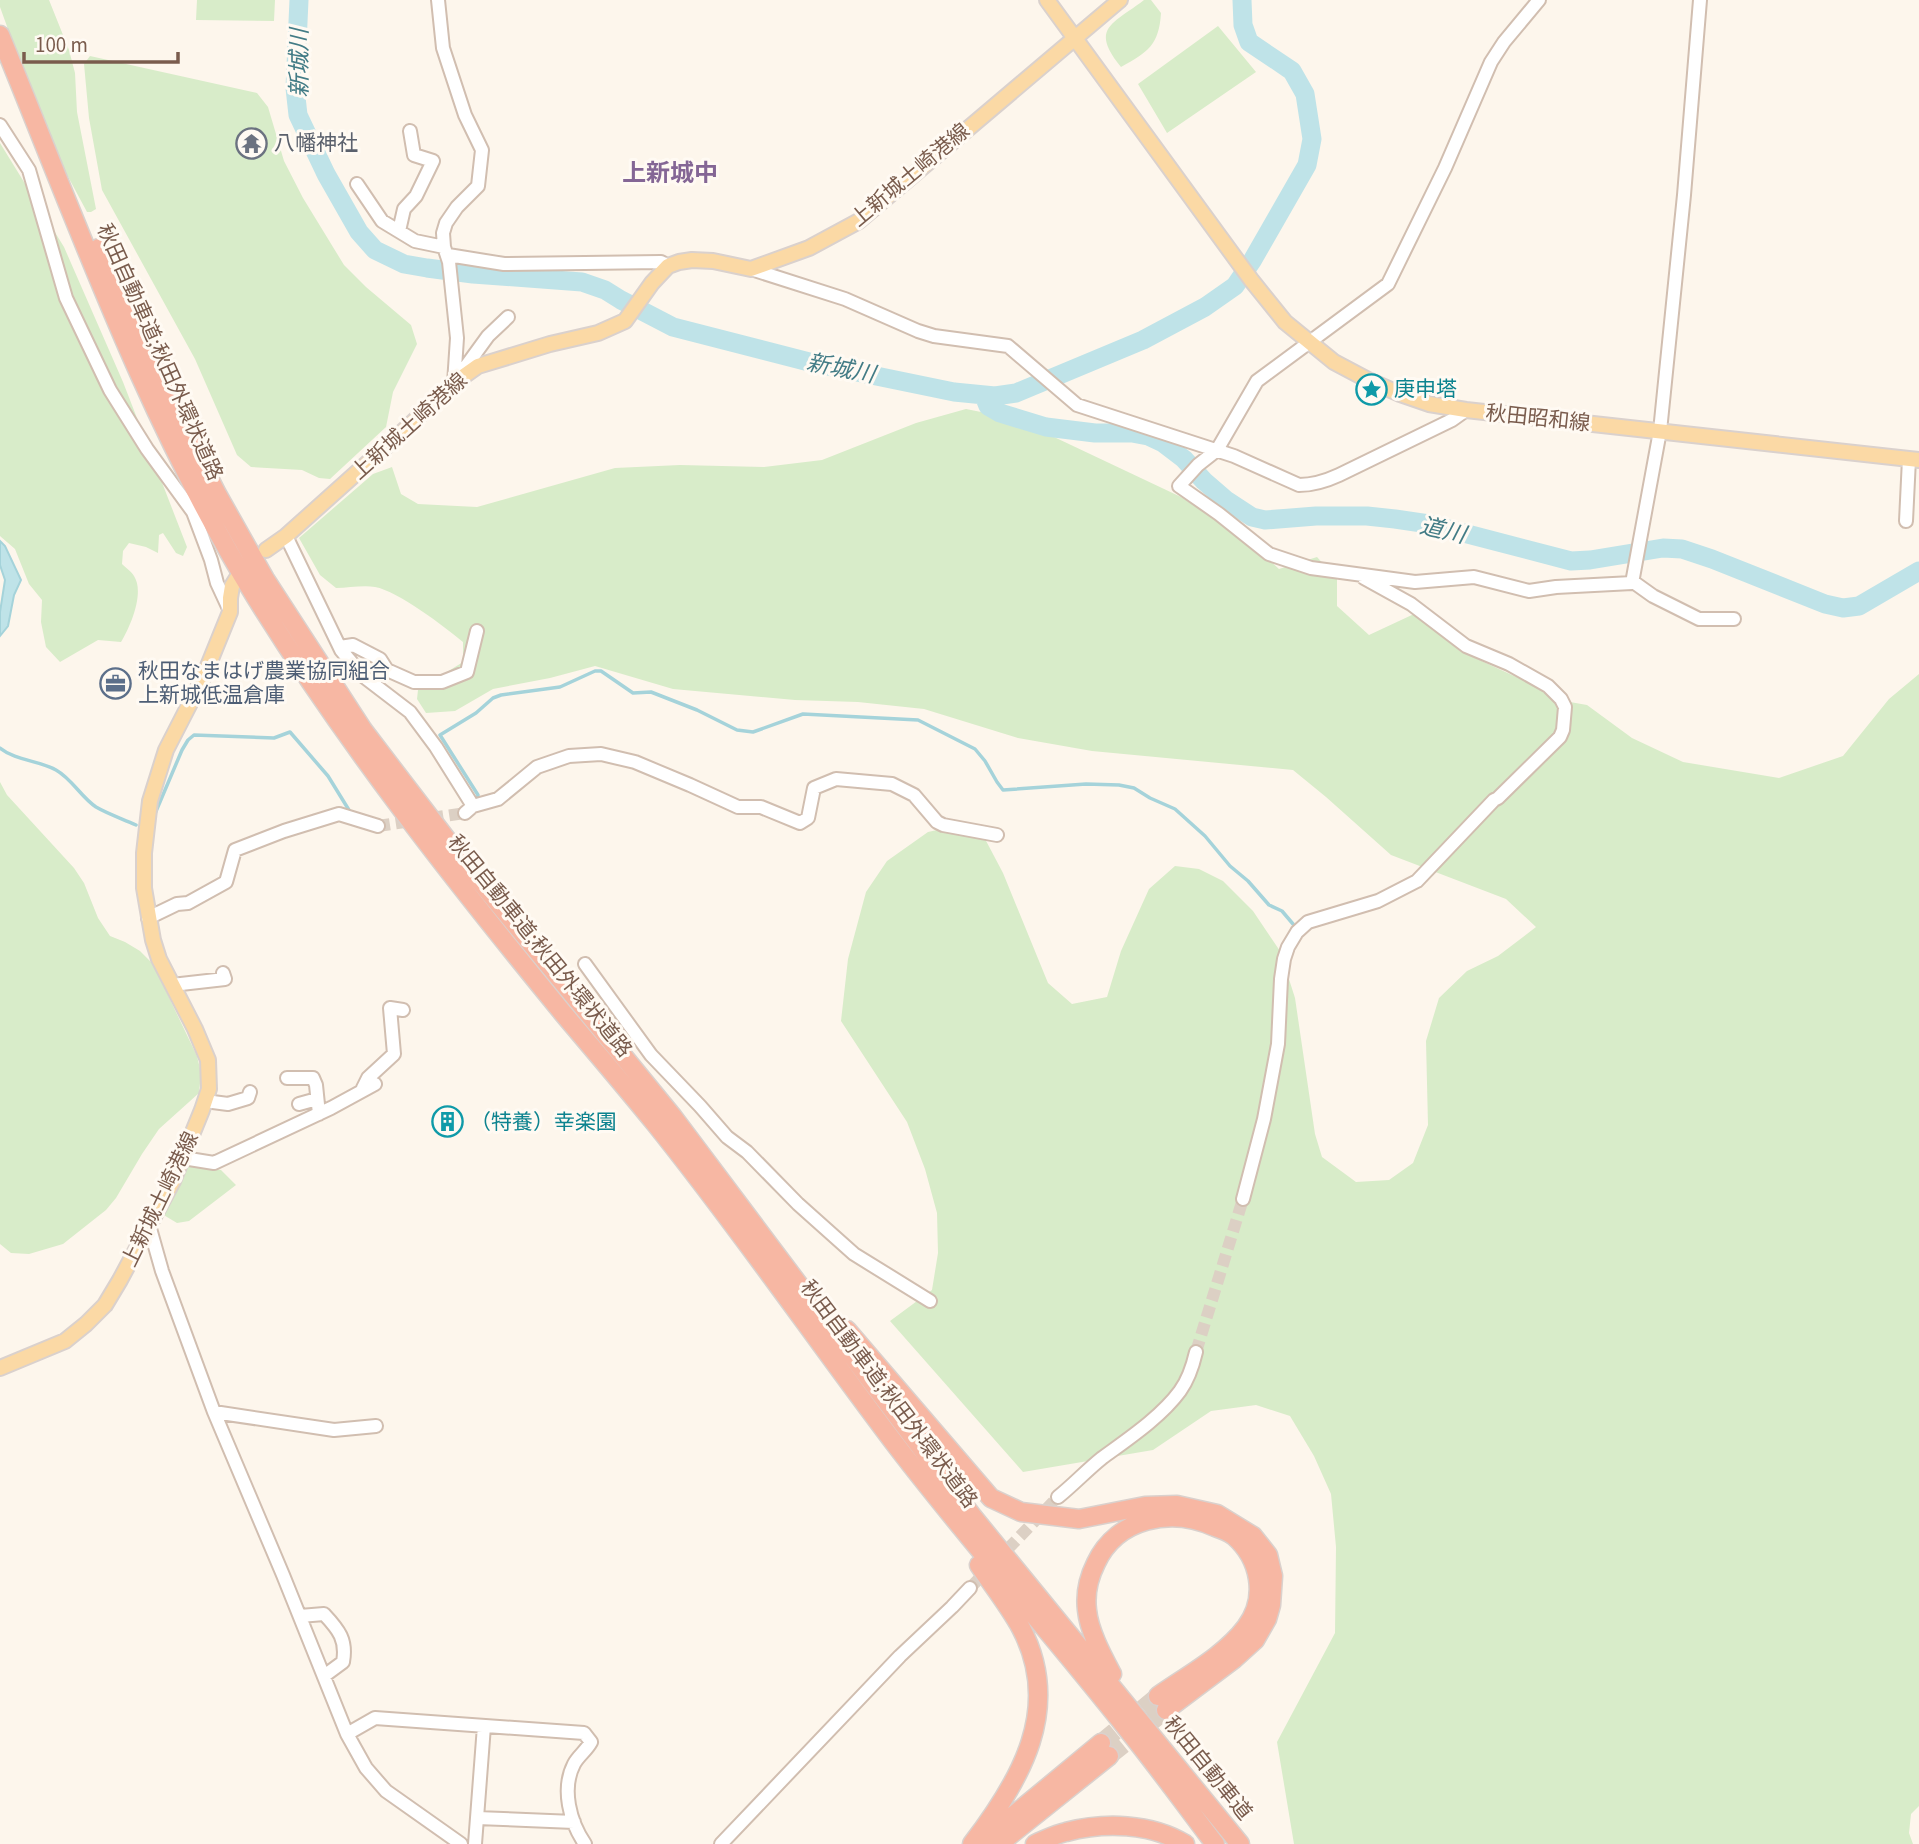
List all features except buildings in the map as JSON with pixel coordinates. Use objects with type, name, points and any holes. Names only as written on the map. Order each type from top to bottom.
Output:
[{"type":"highway","name":"秋田自動車道;秋田外環状道路","points":[[0,35],[86,247],[151,399],[190,480],[253,593],[338,723],[446,866],[562,1012],[655,1123],[961,1528],[1135,1726]]},
{"type":"highway","name":"秋田自動車道;秋田外環状道路","points":[[33,116],[68,181],[205,471],[272,591],[363,730],[457,853],[673,1117],[974,1517],[1126,1703],[1135,1726]]},
{"type":"highway","points":[[734,1197],[991,1498],[1021,1512],[1079,1519],[1145,1506],[1177,1505],[1217,1514],[1253,1536],[1268,1555],[1273,1576],[1271,1605],[1267,1619],[1255,1640],[1234,1659],[1162,1703],[1247,1626],[1259,1599],[1259,1578],[1250,1554],[1232,1534],[1202,1521],[1170,1516],[1144,1521],[1123,1530],[1102,1549],[1089,1576],[1087,1609],[1098,1646],[1126,1703]]},
{"type":"highway","points":[[892,1440],[1021,1628],[1034,1661],[1037,1716],[1028,1754],[997,1811],[972,1844]]},
{"type":"highway","name":"秋田自動車道","points":[[1135,1726],[1215,1844]]},
{"type":"highway","name":"秋田自動車道","points":[[1135,1726],[1240,1844]]},
{"type":"highway","points":[[979,1844],[1105,1749],[999,1844]]},
{"type":"highway","points":[[1035,1844],[1065,1832],[1104,1826],[1143,1828],[1185,1844]]},
{"type":"main road","name":"秋田昭和線","points":[[1048,0],[1252,281],[1285,322],[1334,362],[1368,380],[1429,404],[1914,460]]},
{"type":"main road","name":"上新城土崎港線","points":[[266,550],[286,536],[454,383],[478,366],[550,344],[598,333],[625,321],[652,283],[668,266],[692,260],[751,268],[809,248],[859,221],[1120,0]]},
{"type":"main road","name":"上新城土崎港線","points":[[0,1368],[65,1341],[105,1305],[173,1181],[209,1089],[208,1060],[159,959],[148,918],[144,888],[144,853],[150,801],[166,750],[199,686],[230,612],[232,586],[237,578]]},
{"type":"street","points":[[438,0],[443,48],[466,115],[482,150],[478,186],[457,207],[443,233],[452,284],[457,338],[454,383]]},
{"type":"street","points":[[1539,0],[1504,42],[1492,62],[1445,168],[1388,284],[1257,381],[1217,450],[1198,465],[1179,486],[1269,554],[1311,568],[1415,582],[1474,577],[1529,591],[1632,581]]},
{"type":"street","points":[[1632,581],[1660,431],[1700,0]]},
{"type":"street","points":[[0,125],[29,170],[66,298],[110,390],[147,449],[193,512],[217,583],[230,612]]},
{"type":"street","points":[[399,231],[404,209],[416,196],[433,161],[414,155],[410,131]]},
{"type":"street","points":[[358,184],[382,222],[447,255],[504,264],[661,262],[668,266]]},
{"type":"street","points":[[751,268],[845,299],[934,336],[1008,346],[1077,405],[1217,450],[1290,482],[1308,485],[1323,482],[1452,420],[1466,410]]},
{"type":"street","points":[[454,383],[469,359],[508,317]]},
{"type":"street","points":[[1906,521],[1914,460]]},
{"type":"street","points":[[286,536],[340,647],[363,676],[410,712],[436,747],[469,810],[498,799],[537,767],[569,756],[601,754],[635,762],[738,807],[761,807],[800,823],[808,818],[814,788],[836,779],[892,784],[914,795],[937,822],[943,825],[997,835]]},
{"type":"street","points":[[1243,1199],[1264,1119],[1279,1044],[1284,959],[1297,932],[1308,922],[1378,901],[1417,881],[1494,800],[1560,737],[1563,730],[1565,707],[1548,686],[1509,664],[1466,646],[1410,604],[1358,575]]},
{"type":"street","points":[[1632,581],[1653,596],[1699,619],[1734,619]]},
{"type":"street","points":[[340,647],[353,645],[380,659],[387,670],[414,682],[442,682],[467,672],[477,631]]},
{"type":"street","points":[[148,918],[177,904],[188,903],[226,882],[235,850],[339,814],[378,826]]},
{"type":"street","points":[[585,964],[651,1055],[727,1137],[747,1152],[798,1204],[854,1254],[930,1301]]},
{"type":"street","points":[[172,985],[225,979],[223,973]]},
{"type":"street","points":[[361,1091],[368,1079],[394,1054],[390,1008],[403,1010]]},
{"type":"street","points":[[287,1078],[313,1077],[318,1114]]},
{"type":"street","points":[[183,1158],[214,1163],[318,1114],[374,1084]]},
{"type":"street","points":[[205,1101],[228,1104],[248,1098],[250,1092]]},
{"type":"street","points":[[299,1104],[317,1099]]},
{"type":"street","points":[[149,1225],[162,1271],[214,1412],[347,1734],[366,1768],[386,1791],[461,1844]]},
{"type":"street","points":[[1058,1497],[1161,1412],[1181,1391],[1193,1366],[1196,1352]]},
{"type":"street","points":[[214,1412],[334,1430],[376,1426]]},
{"type":"street","points":[[721,1844],[891,1665],[970,1588]]},
{"type":"street","points":[[300,1616],[324,1614],[336,1626],[346,1647],[343,1662],[324,1676]]},
{"type":"street","points":[[347,1734],[375,1718],[583,1733],[591,1742],[572,1768],[569,1811],[585,1844]]},
{"type":"street","points":[[475,1844],[484,1726]]},
{"type":"street","points":[[477,1818],[573,1822]]},
{"type":"green space","points":[[0,0],[49,0],[75,73],[77,112],[96,209],[91,212],[87,212],[65,171],[31,93],[0,7]]},
{"type":"green space","points":[[197,0],[275,0],[274,21],[196,20]]},
{"type":"green space","points":[[1144,0],[1151,0],[1161,13],[1158,33],[1145,52],[1121,67],[1112,54],[1106,35],[1115,21]]},
{"type":"green space","points":[[1218,26],[1256,72],[1167,133],[1138,84]]},
{"type":"green space","points":[[90,56],[257,93],[268,107],[284,161],[344,265],[411,325],[417,344],[393,392],[386,427],[330,479],[319,478],[302,470],[251,467],[237,455],[195,359],[102,190],[89,118],[84,64]]},
{"type":"green space","points":[[0,143],[64,247],[123,382],[187,547],[183,556],[176,553],[163,533],[159,535],[158,553],[129,543],[123,551],[122,564],[134,576],[138,591],[132,619],[121,642],[98,640],[60,662],[46,647],[41,622],[42,600],[29,584],[15,549],[0,536]]},
{"type":"green space","points":[[966,409],[1016,419],[1181,497],[1246,539],[1279,569],[1317,557],[1337,579],[1337,606],[1369,635],[1414,614],[1460,651],[1538,687],[1553,699],[1587,705],[1632,738],[1683,762],[1779,778],[1843,756],[1889,699],[1919,674],[1919,1806],[1911,1814],[1909,1833],[1913,1844],[1294,1844],[1277,1742],[1335,1633],[1336,1547],[1331,1494],[1314,1456],[1290,1416],[1256,1405],[1211,1411],[1153,1450],[1023,1472],[890,1321],[932,1290],[938,1253],[937,1213],[925,1169],[907,1122],[841,1021],[848,959],[866,892],[887,861],[928,832],[960,825],[984,837],[1003,873],[1048,983],[1072,1004],[1107,997],[1121,951],[1149,889],[1175,866],[1199,869],[1223,881],[1253,911],[1280,951],[1295,998],[1315,1134],[1322,1157],[1356,1182],[1389,1180],[1413,1163],[1428,1125],[1426,1041],[1439,998],[1467,971],[1498,956],[1536,927],[1506,899],[1391,855],[1293,770],[1092,751],[1018,738],[924,709],[673,689],[595,666],[493,689],[455,711],[426,713],[417,699],[418,690],[463,662],[463,642],[421,610],[385,590],[370,586],[336,588],[320,575],[299,538],[373,474],[392,467],[401,494],[418,504],[477,507],[615,468],[680,465],[764,467],[822,460],[916,423]]},
{"type":"green space","points":[[0,782],[7,795],[74,868],[84,883],[98,918],[110,936],[140,951],[153,964],[197,1056],[201,1073],[199,1093],[159,1129],[106,1210],[63,1244],[29,1254],[11,1253],[0,1244]]},
{"type":"green space","points":[[186,1164],[221,1170],[236,1185],[189,1221],[177,1223],[162,1214]]},
{"type":"water","points":[[0,541],[21,580],[14,595],[8,626],[0,636],[0,612],[5,580],[0,565]]},
{"type":"waterway","name":"新城川","points":[[299,0],[295,88],[298,115],[326,174],[359,232],[375,250],[404,264],[427,268],[582,282],[605,290],[673,327],[813,363],[954,392],[995,396],[1016,393],[1143,340],[1205,307],[1235,286],[1252,261],[1307,165],[1312,139],[1305,94],[1292,71],[1249,42],[1243,25],[1242,0]]},
{"type":"waterway","name":"道川","points":[[984,396],[988,406],[1000,413],[1046,427],[1148,436],[1163,443],[1184,459],[1226,500],[1252,517],[1265,520],[1316,516],[1395,519],[1429,524],[1571,561],[1663,548],[1682,549],[1825,604],[1843,608],[1859,606],[1919,571]]},
{"type":"waterway","points":[[477,800],[478,795],[440,735],[476,713],[493,698],[560,687],[595,671],[601,671],[633,693],[651,692],[697,710],[737,730],[753,732],[803,714],[918,720],[975,749],[1003,790],[1086,784],[1134,788],[1175,809],[1205,836],[1269,905],[1282,911],[1293,924]]},
{"type":"waterway","points":[[154,816],[182,750],[194,735],[274,738],[290,732],[328,776],[352,815]]},
{"type":"waterway","points":[[0,748],[13,756],[56,770],[96,807],[136,825]]},
{"type":"tunnel","points":[[378,826],[465,813]]},
{"type":"tunnel","points":[[1196,1352],[1243,1199]]},
{"type":"tunnel","points":[[970,1588],[1058,1497]]},
{"type":"tunnel","points":[[1101,1743],[1158,1696]]},
{"type":"tunnel","points":[[1109,1756],[1166,1710]]},
{"type":"place","name":"八幡神社","points":[[251,143]]},
{"type":"place","name":"庚申塔","points":[[1371,389]]},
{"type":"place","name":"秋田なまはげ農業協同組合 上新城低温倉庫","points":[[115,683]]},
{"type":"place","name":"（特養）幸楽園","points":[[447,1122]]},
{"type":"district","name":"上新城中","points":[[670,173]]}]
